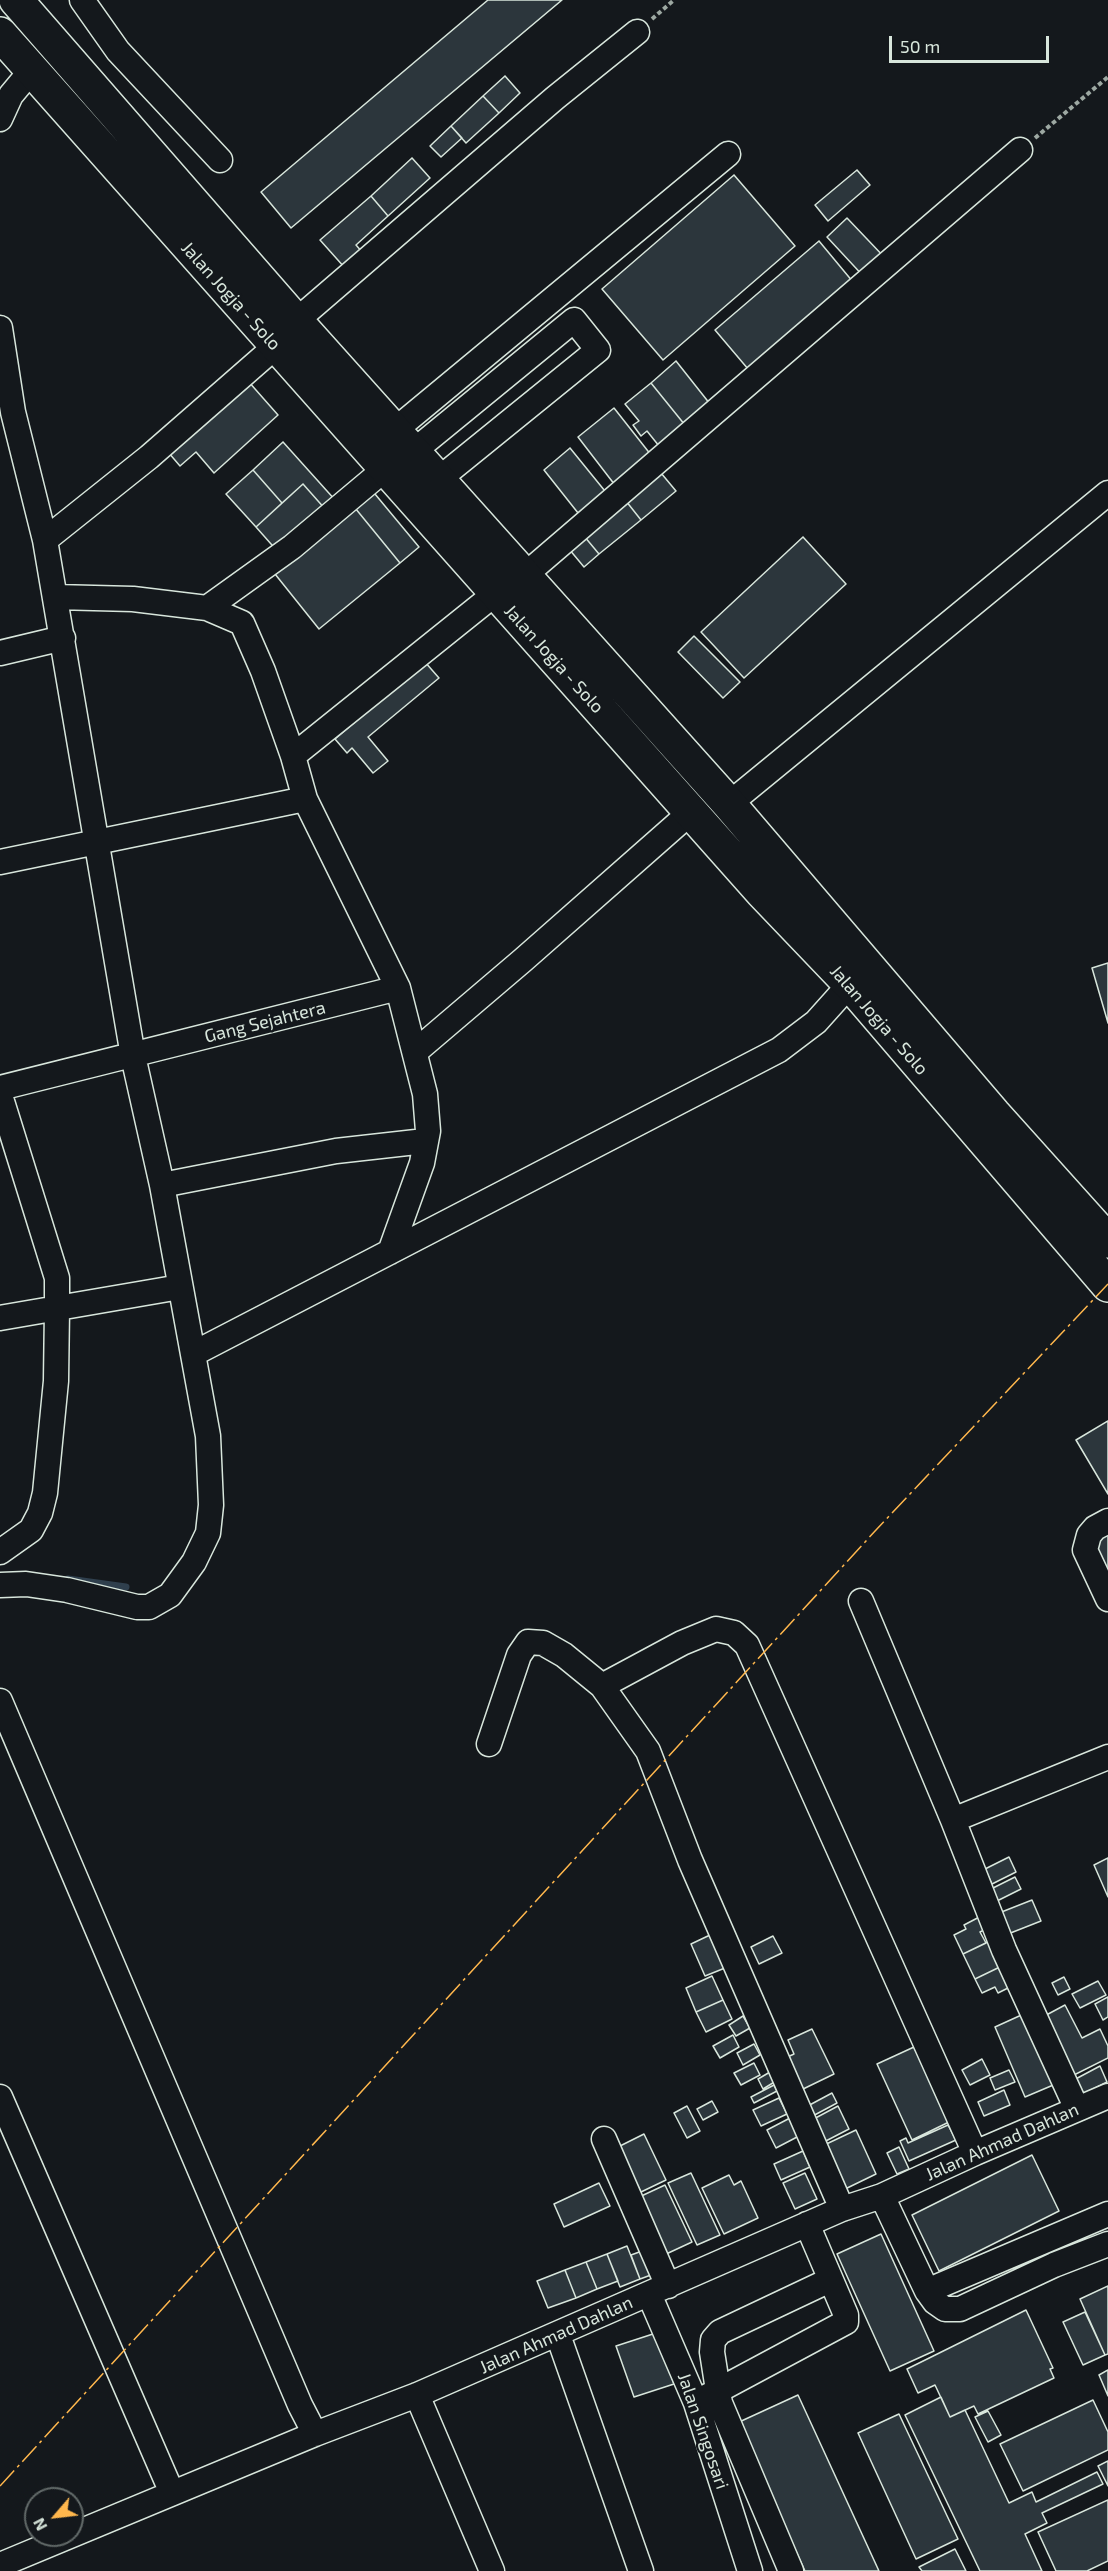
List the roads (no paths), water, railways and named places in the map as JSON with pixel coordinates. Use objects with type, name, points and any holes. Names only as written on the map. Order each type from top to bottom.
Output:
[{"type":"highway","name":"Jalan Jogja - Solo","points":[[16,0],[296,321],[729,804],[994,1114],[1108,1241]]},
{"type":"highway","name":"Jalan Jogja - Solo","points":[[0,34],[762,892],[850,984],[1108,1285]]},
{"type":"highway","points":[[168,224],[191,201]]},
{"type":"street","points":[[82,0],[118,51],[220,160]]},
{"type":"street","points":[[296,321],[555,98],[637,32]]},
{"type":"street","points":[[0,119],[11,95],[31,71]]},
{"type":"street","points":[[525,575],[1020,150]]},
{"type":"street","points":[[404,441],[728,154]]},
{"type":"street","points":[[404,441],[574,320],[598,350],[439,479]]},
{"type":"street","points":[[0,328],[7,414],[45,540],[133,1056],[162,1185],[208,1436],[211,1505],[208,1533],[194,1562],[170,1595],[149,1607],[137,1607],[67,1590],[26,1584],[0,1585]]},
{"type":"street","points":[[45,540],[149,457],[276,346]]},
{"type":"street","points":[[207,608],[292,547],[385,469]]},
{"type":"street","points":[[729,804],[1108,493]]},
{"type":"street","points":[[293,756],[496,593]]},
{"type":"street","points":[[55,597],[133,599],[207,608],[242,624],[263,671],[293,756],[305,799],[398,988],[425,1094],[428,1131],[422,1163],[390,1252]]},
{"type":"street","points":[[0,653],[63,638]]},
{"type":"street","points":[[0,862],[305,799]]},
{"type":"street","points":[[414,1052],[523,960],[691,812]]},
{"type":"street","points":[[193,1354],[779,1050],[816,1022],[850,984]]},
{"type":"street","name":"Gang Sejahtera","points":[[0,1088],[398,988]]},
{"type":"street","points":[[0,1095],[57,1278],[56,1381],[43,1503],[31,1530],[0,1552]]},
{"type":"street","points":[[162,1185],[336,1151],[425,1141]]},
{"type":"street","points":[[0,1318],[180,1287]]},
{"type":"street","points":[[1108,1521],[1095,1528],[1089,1535],[1085,1550],[1108,1599]]},
{"type":"street","points":[[861,1601],[953,1820],[1004,1950],[1077,2109]]},
{"type":"street","points":[[602,1686],[681,1643],[716,1629],[734,1633],[747,1645],[975,2153]]},
{"type":"street","points":[[489,1744],[519,1655],[528,1642],[543,1643],[564,1655],[602,1686],[648,1751],[690,1860],[842,2209]]},
{"type":"street","points":[[0,1701],[300,2405],[315,2434]]},
{"type":"street","points":[[953,1820],[1108,1757]]},
{"type":"street","name":"Jalan Ahmad Dahlan","points":[[0,2565],[315,2434],[417,2395],[807,2224],[842,2209],[882,2196],[1108,2096]]},
{"type":"street","points":[[0,2097],[172,2493]]},
{"type":"street","name":"Jalan Singosari","points":[[604,2139],[658,2290],[750,2571]]},
{"type":"street","points":[[882,2196],[927,2291],[935,2302],[945,2309],[960,2309],[1054,2265],[1108,2244]]},
{"type":"street","points":[[927,2291],[1108,2214]]},
{"type":"street","points":[[696,2403],[846,2322],[846,2315],[807,2224]]},
{"type":"street","points":[[791,2571],[733,2438],[717,2390],[712,2352],[713,2340],[720,2332],[830,2280]]},
{"type":"street","points":[[558,2335],[641,2571]]},
{"type":"street","points":[[417,2395],[492,2571]]},
{"type":"waterway","points":[[68,1579],[126,1587]]}]
